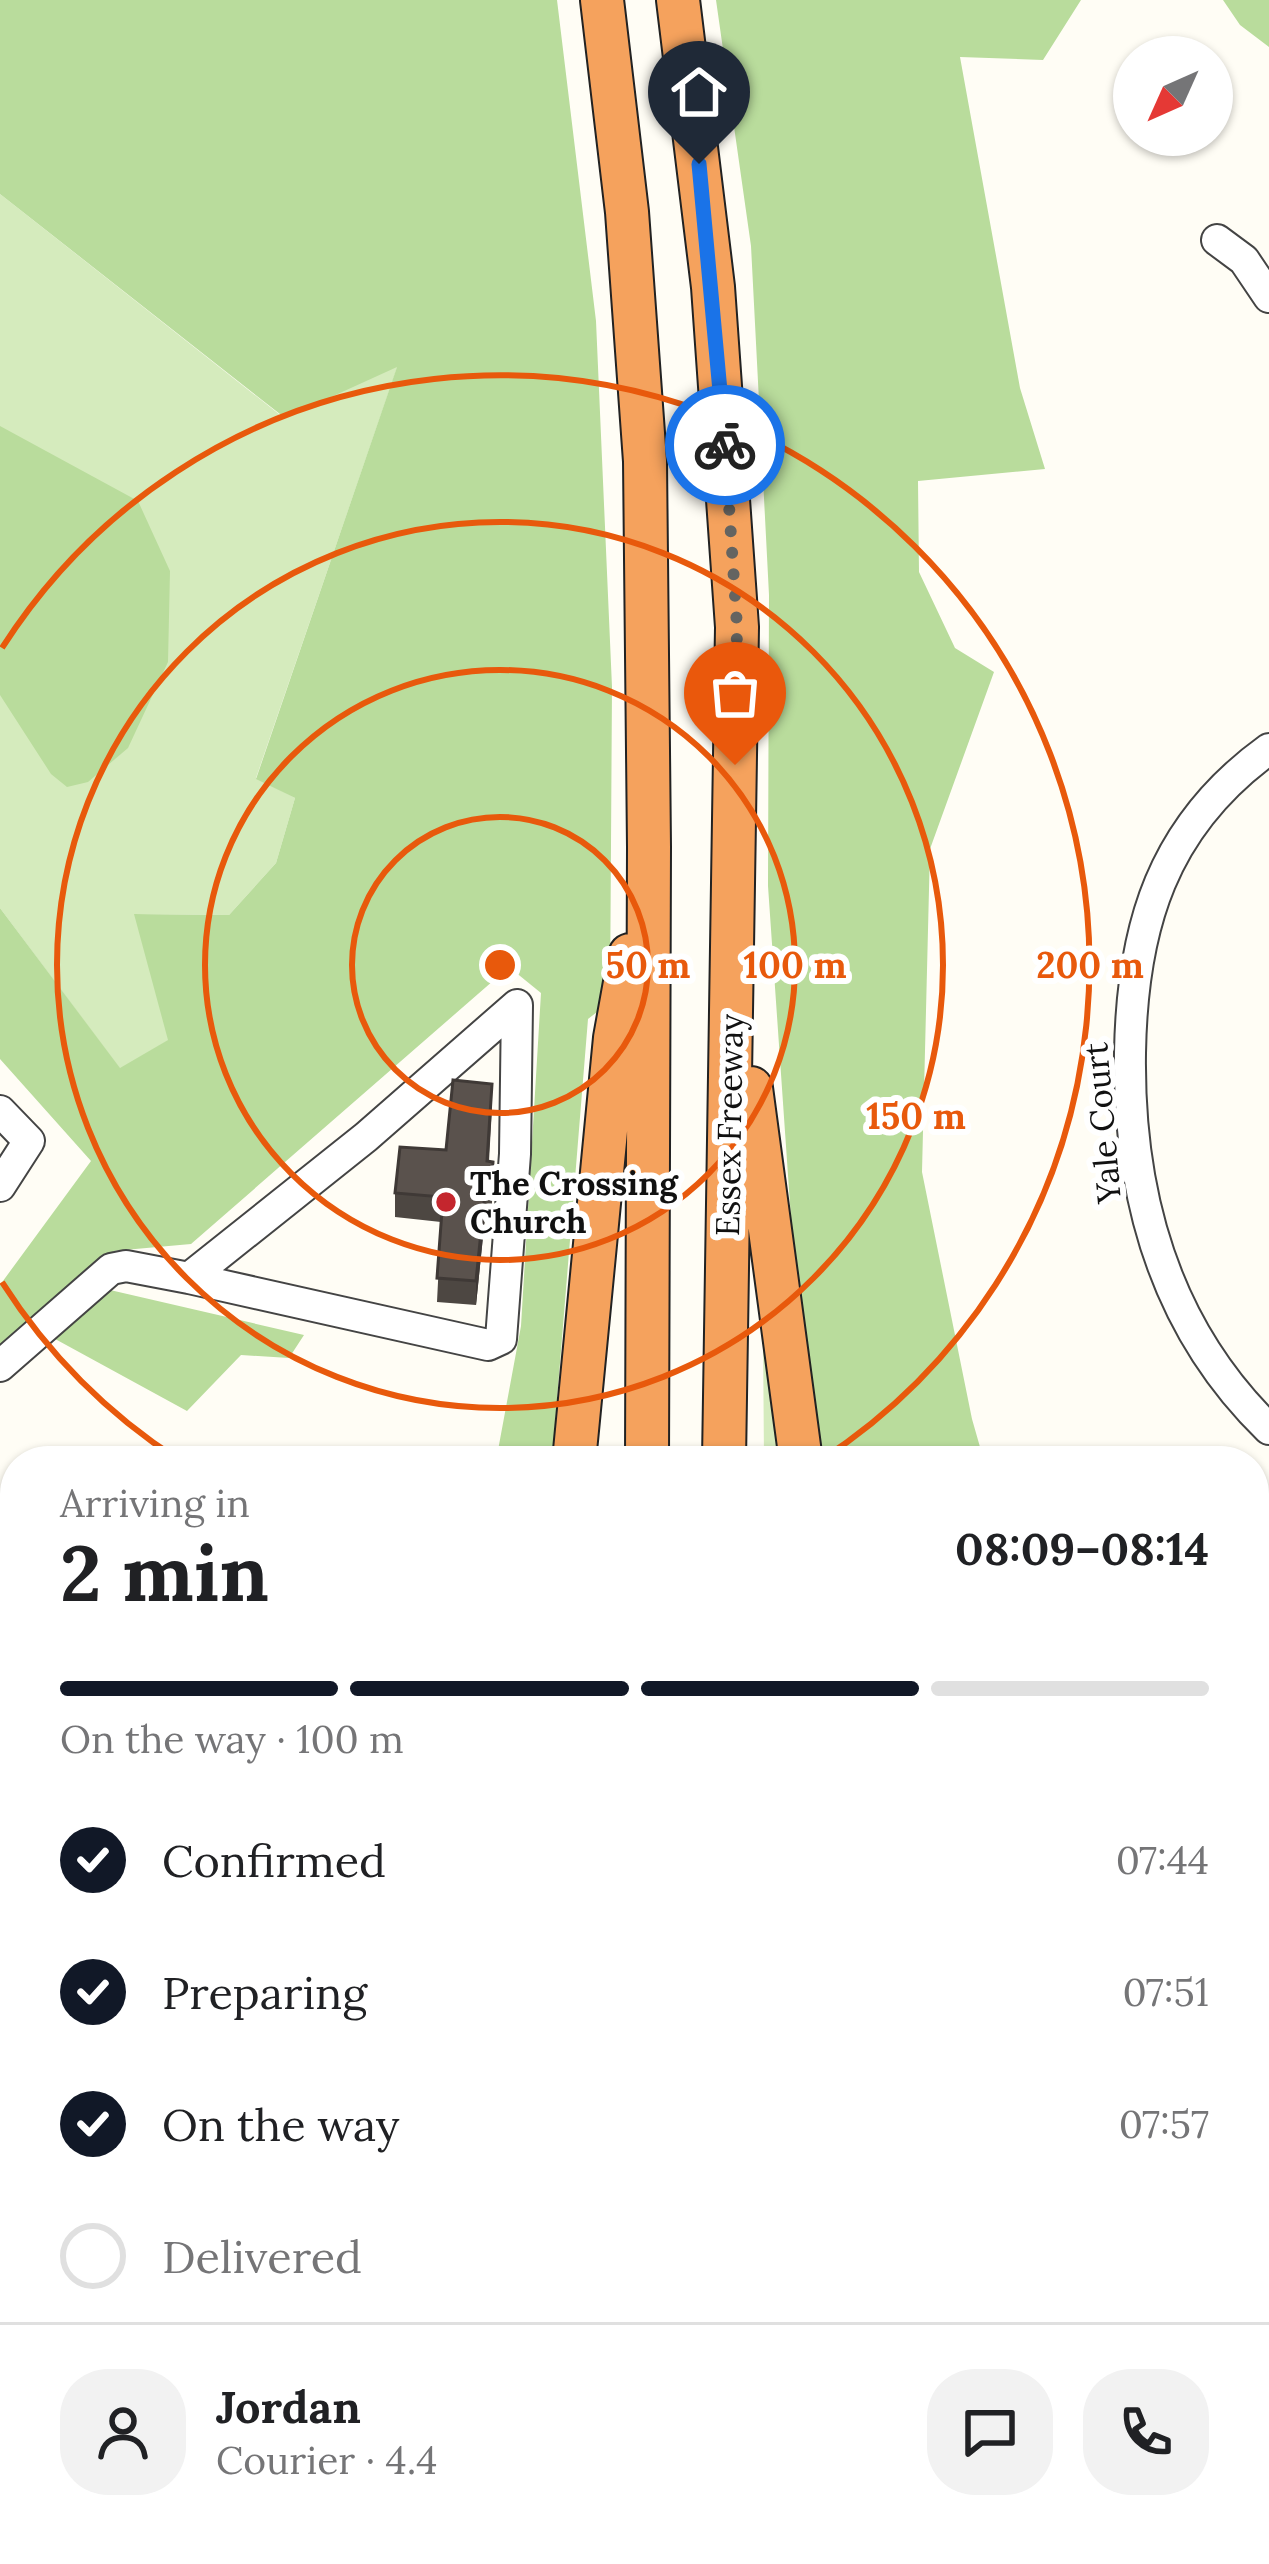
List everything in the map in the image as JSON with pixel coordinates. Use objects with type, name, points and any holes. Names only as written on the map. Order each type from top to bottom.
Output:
[{"type":"highway","points":[[602,0],[627,212],[646,461],[650,848],[646,1446]]},
{"type":"highway","name":"Essex Freeway","points":[[679,0],[713,287],[737,626],[724,1446]]},
{"type":"highway","points":[[575,1446],[614,1038],[650,848]]},
{"type":"highway","points":[[732,950],[799,1446]]},
{"type":"street","points":[[1217,240],[1244,260],[1269,297]]},
{"type":"street","name":"Yale Court","points":[[1269,749],[1205,808],[1153,895],[1131,994],[1130,1094],[1138,1186],[1164,1274],[1207,1355],[1269,1429]]},
{"type":"street","points":[[0,1366],[111,1269],[126,1267],[488,1345],[502,1339],[515,1154],[517,1005],[366,1137],[189,1278]]},
{"type":"street","points":[[0,1111],[29,1141],[0,1186]]},
{"type":"green space","points":[[0,0],[557,0],[596,321],[612,687],[610,1002],[588,1019],[553,1446],[499,1446],[521,1326],[541,993],[509,967],[191,1244],[113,1251],[110,1290],[304,1335],[289,1358],[241,1355],[187,1411],[35,1328],[0,1358],[0,1285],[91,1161],[0,1059],[0,908],[120,1068],[168,1040],[134,914],[229,915],[276,863],[295,798],[256,779],[397,367],[285,418],[0,194]]},
{"type":"green space","points":[[716,0],[1081,0],[1043,60],[960,57],[1020,388],[1045,469],[918,481],[919,572],[955,648],[994,672],[930,849],[922,1172],[980,1446],[819,1446],[799,1334],[768,886],[769,595],[751,246]]},
{"type":"green space","points":[[1223,0],[1269,0],[1269,47],[1240,25]]},
{"type":"green space","points":[[0,194],[284,418],[398,365],[256,778],[295,798],[276,863],[229,915],[135,914],[169,1040],[120,1069],[0,908]]},
{"type":"green space","points":[[0,426],[138,501],[170,571],[168,662],[128,748],[88,782],[67,787],[51,774],[0,695]]},
{"type":"green space","points":[[763,1337],[780,1446],[764,1446]]},
{"type":"building","name":"The Crossing Church","points":[[453,1080],[492,1084],[487,1161],[493,1162],[491,1193],[485,1193],[476,1281],[437,1278],[443,1197],[395,1193],[400,1147],[446,1150]]},
{"type":"way so far","points":[[725,445],[737,626],[735,765]]},
{"type":"place","name":"The Crossing Church","points":[[446,1202]]},
{"type":"route","points":[[699,164],[725,445]]}]
